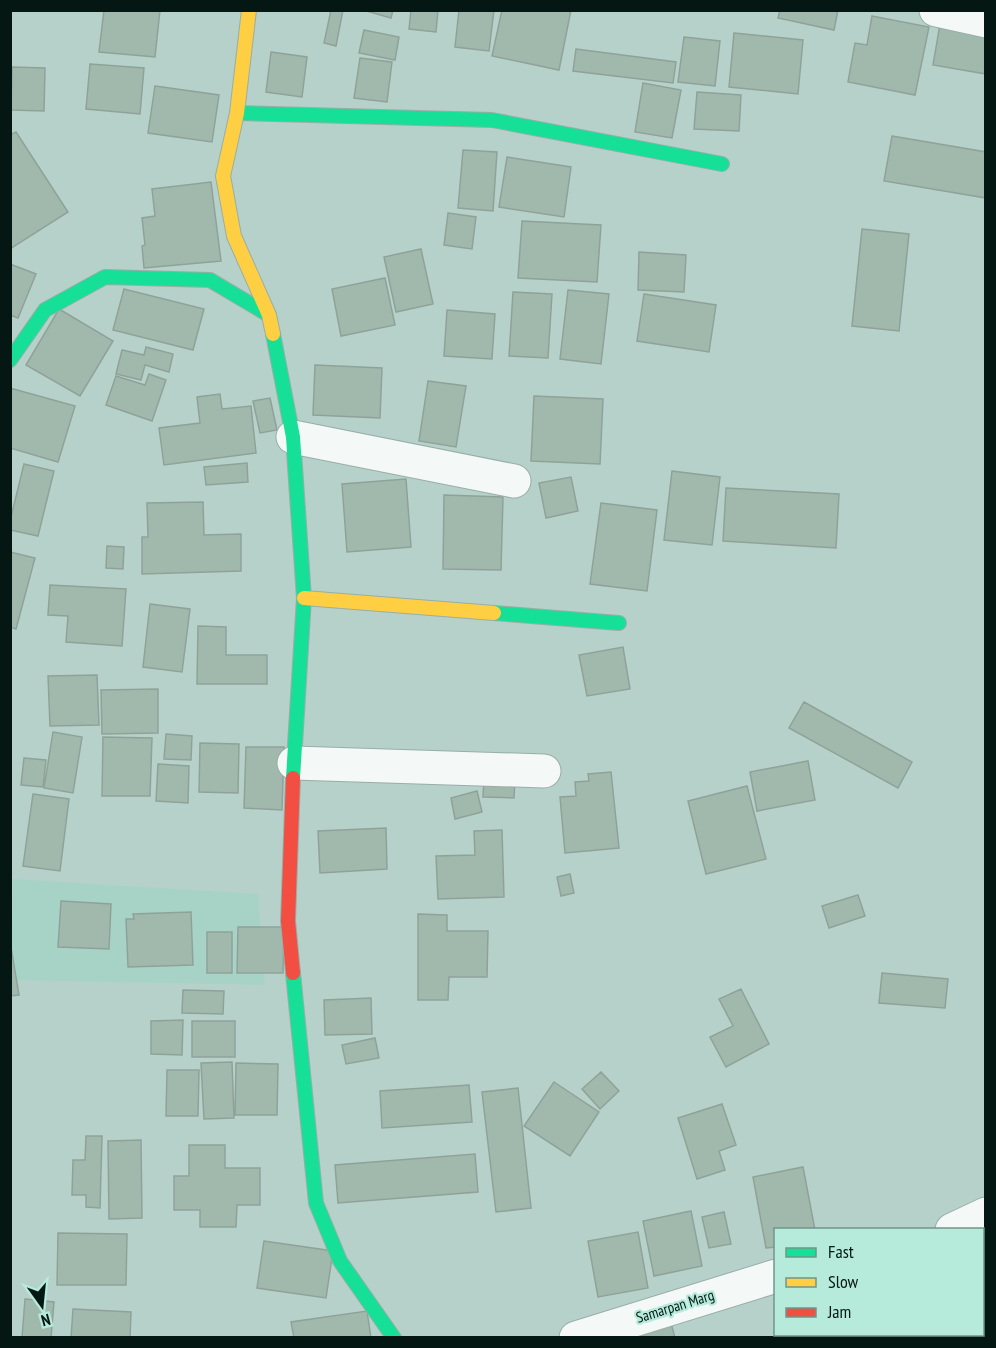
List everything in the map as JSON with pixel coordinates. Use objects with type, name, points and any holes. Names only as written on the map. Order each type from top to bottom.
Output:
[{"type":"street","points":[[249,10],[237,113],[224,176],[234,236],[269,315],[293,437],[304,598],[294,763],[288,921],[316,1203],[340,1262],[394,1338]]},
{"type":"street","points":[[936,10],[986,21]]},
{"type":"street","points":[[237,113],[492,120],[722,164]]},
{"type":"street","points":[[10,360],[45,310],[105,278],[210,280],[269,315]]},
{"type":"street","points":[[293,437],[514,481]]},
{"type":"street","points":[[304,598],[619,623]]},
{"type":"street","points":[[294,763],[544,771]]},
{"type":"street","points":[[956,1228],[986,1214]]},
{"type":"street","name":"Samarpan Marg","points":[[576,1338],[774,1277]]},
{"type":"shaded area","points":[[13,879],[258,894],[265,985],[11,980]]},
{"type":"building","points":[[104,10],[160,10],[155,57],[99,52]]},
{"type":"building","points":[[331,10],[343,10],[336,46],[324,43]]},
{"type":"building","points":[[363,10],[393,10],[391,18]]},
{"type":"building","points":[[411,10],[438,10],[436,32],[409,29]]},
{"type":"building","points":[[459,10],[494,10],[489,51],[455,47]]},
{"type":"building","points":[[502,10],[571,10],[559,70],[492,56]]},
{"type":"building","points":[[780,10],[838,10],[834,30],[778,18]]},
{"type":"building","points":[[872,16],[929,27],[915,95],[848,82],[855,43],[867,45]]},
{"type":"building","points":[[940,24],[986,31],[986,74],[933,65]]},
{"type":"building","points":[[364,30],[399,37],[395,60],[359,53]]},
{"type":"building","points":[[734,33],[803,40],[798,94],[729,87]]},
{"type":"building","points":[[684,37],[720,41],[715,86],[678,82]]},
{"type":"building","points":[[576,49],[676,62],[673,83],[573,71]]},
{"type":"building","points":[[271,52],[307,57],[302,97],[266,92]]},
{"type":"building","points":[[360,58],[392,62],[387,102],[354,98]]},
{"type":"building","points":[[90,64],[144,68],[140,114],[86,109]]},
{"type":"building","points":[[12,67],[45,68],[44,111],[11,110]]},
{"type":"building","points":[[643,83],[681,90],[672,138],[635,132]]},
{"type":"building","points":[[155,86],[219,95],[212,142],[148,133]]},
{"type":"building","points":[[697,92],[741,95],[739,131],[694,129]]},
{"type":"building","points":[[16,132],[68,212],[10,249],[10,135]]},
{"type":"building","points":[[892,136],[986,152],[986,198],[884,181]]},
{"type":"building","points":[[463,150],[497,152],[493,211],[458,208]]},
{"type":"building","points":[[507,157],[571,167],[564,217],[499,207]]},
{"type":"building","points":[[211,182],[221,261],[144,268],[142,246],[145,245],[142,218],[155,216],[152,189]]},
{"type":"building","points":[[448,213],[476,217],[472,249],[444,245]]},
{"type":"building","points":[[522,221],[601,225],[597,282],[518,278]]},
{"type":"building","points":[[862,229],[909,234],[899,331],[852,326]]},
{"type":"building","points":[[421,249],[433,304],[396,312],[384,257]]},
{"type":"building","points":[[639,252],[686,255],[684,292],[638,290]]},
{"type":"building","points":[[10,264],[36,274],[18,318],[10,315]]},
{"type":"building","points":[[385,278],[395,325],[341,336],[332,289]]},
{"type":"building","points":[[124,289],[204,309],[193,350],[113,330]]},
{"type":"building","points":[[568,290],[609,294],[601,364],[560,359]]},
{"type":"building","points":[[513,292],[552,294],[548,358],[509,356]]},
{"type":"building","points":[[644,294],[716,305],[709,352],[637,341]]},
{"type":"building","points":[[59,309],[113,341],[80,396],[26,365]]},
{"type":"building","points":[[447,310],[495,314],[492,359],[444,356]]},
{"type":"building","points":[[146,347],[173,354],[169,372],[145,365],[141,380],[116,374],[122,350],[144,355]]},
{"type":"building","points":[[315,365],[382,368],[380,418],[313,415]]},
{"type":"building","points":[[149,374],[166,380],[152,421],[106,405],[116,376],[145,385]]},
{"type":"building","points":[[428,381],[466,386],[456,447],[419,441]]},
{"type":"building","points":[[10,388],[75,406],[58,462],[10,448]]},
{"type":"building","points":[[220,394],[222,409],[251,406],[256,453],[164,465],[159,428],[200,423],[197,397]]},
{"type":"building","points":[[534,396],[603,399],[600,464],[531,461]]},
{"type":"building","points":[[270,398],[277,430],[260,433],[253,401]]},
{"type":"building","points":[[247,463],[248,482],[206,485],[204,467]]},
{"type":"building","points":[[24,464],[54,471],[38,536],[10,530],[10,521]]},
{"type":"building","points":[[672,471],[720,477],[712,545],[664,540]]},
{"type":"building","points":[[571,477],[578,511],[546,518],[539,483]]},
{"type":"building","points":[[406,479],[411,547],[347,552],[342,484]]},
{"type":"building","points":[[726,488],[839,494],[836,548],[723,541]]},
{"type":"building","points":[[444,495],[503,497],[501,570],[443,569]]},
{"type":"building","points":[[203,502],[204,535],[241,534],[241,571],[142,574],[142,537],[148,537],[147,503]]},
{"type":"building","points":[[601,503],[657,510],[647,591],[590,584]]},
{"type":"building","points":[[107,546],[124,547],[123,569],[106,568]]},
{"type":"building","points":[[10,552],[35,558],[16,629],[10,627]]},
{"type":"building","points":[[50,585],[126,589],[122,646],[66,642],[68,616],[48,615]]},
{"type":"building","points":[[150,604],[190,609],[182,672],[143,667]]},
{"type":"building","points":[[198,626],[226,627],[226,655],[267,655],[267,684],[197,684]]},
{"type":"building","points":[[623,647],[630,689],[587,696],[579,655]]},
{"type":"building","points":[[97,675],[99,725],[50,726],[48,676]]},
{"type":"building","points":[[158,689],[158,733],[102,734],[101,690]]},
{"type":"building","points":[[804,702],[912,762],[898,788],[789,728]]},
{"type":"building","points":[[53,732],[82,737],[73,793],[44,788]]},
{"type":"building","points":[[166,734],[192,736],[191,760],[164,759]]},
{"type":"building","points":[[103,737],[152,738],[150,796],[102,796]]},
{"type":"building","points":[[200,743],[239,744],[238,793],[199,792]]},
{"type":"building","points":[[246,747],[284,747],[282,810],[244,808]]},
{"type":"building","points":[[24,758],[46,760],[43,787],[21,785]]},
{"type":"building","points":[[808,761],[815,800],[757,811],[750,772]]},
{"type":"building","points":[[158,764],[189,766],[188,803],[156,801]]},
{"type":"building","points":[[611,772],[619,848],[565,853],[560,797],[576,796],[575,782],[589,781],[588,774]]},
{"type":"building","points":[[484,778],[515,778],[514,798],[483,797]]},
{"type":"building","points":[[747,786],[766,859],[706,874],[688,801]]},
{"type":"building","points":[[477,791],[482,812],[455,819],[451,798]]},
{"type":"building","points":[[33,794],[69,799],[60,871],[23,866]]},
{"type":"building","points":[[386,828],[387,869],[320,873],[318,831]]},
{"type":"building","points":[[502,830],[504,897],[438,899],[436,856],[475,855],[474,831]]},
{"type":"building","points":[[570,874],[574,893],[561,896],[557,877]]},
{"type":"building","points":[[858,895],[865,916],[829,928],[822,906]]},
{"type":"building","points":[[61,901],[111,904],[109,949],[58,947]]},
{"type":"building","points":[[191,912],[193,965],[128,967],[126,919],[134,919],[133,914]]},
{"type":"building","points":[[418,914],[447,915],[447,931],[488,931],[487,977],[449,977],[448,1000],[418,1000]]},
{"type":"building","points":[[238,927],[284,927],[283,973],[237,973]]},
{"type":"building","points":[[207,932],[232,932],[232,973],[207,973]]},
{"type":"building","points":[[10,941],[19,995],[10,996]]},
{"type":"building","points":[[882,973],[948,979],[945,1008],[879,1003]]},
{"type":"building","points":[[741,989],[769,1044],[726,1067],[710,1037],[733,1026],[719,999]]},
{"type":"building","points":[[183,990],[224,991],[223,1014],[182,1013]]},
{"type":"building","points":[[371,998],[372,1034],[325,1035],[324,1000]]},
{"type":"building","points":[[183,1020],[182,1055],[151,1054],[151,1021]]},
{"type":"building","points":[[192,1021],[235,1021],[235,1057],[192,1057]]},
{"type":"building","points":[[375,1038],[379,1058],[346,1064],[342,1045]]},
{"type":"building","points":[[232,1062],[234,1118],[204,1119],[201,1063]]},
{"type":"building","points":[[236,1063],[278,1064],[277,1115],[235,1115]]},
{"type":"building","points":[[167,1070],[199,1070],[198,1116],[166,1116]]},
{"type":"building","points":[[601,1072],[619,1091],[600,1109],[582,1089]]},
{"type":"building","points":[[554,1082],[599,1112],[570,1156],[524,1126]]},
{"type":"building","points":[[469,1085],[472,1122],[382,1128],[380,1091]]},
{"type":"building","points":[[518,1088],[531,1208],[496,1212],[482,1092]]},
{"type":"building","points":[[722,1104],[736,1145],[719,1151],[725,1170],[697,1179],[678,1118]]},
{"type":"building","points":[[86,1136],[102,1136],[100,1208],[86,1207],[86,1195],[72,1195],[73,1160],[85,1160]]},
{"type":"building","points":[[141,1140],[142,1218],[109,1219],[108,1141]]},
{"type":"building","points":[[189,1145],[225,1145],[225,1168],[260,1168],[260,1205],[237,1205],[236,1227],[200,1227],[200,1210],[174,1210],[174,1176],[189,1176]]},
{"type":"building","points":[[475,1154],[478,1192],[338,1203],[335,1165]]},
{"type":"building","points":[[803,1167],[815,1228],[774,1228],[774,1247],[766,1248],[753,1177]]},
{"type":"building","points":[[691,1211],[702,1266],[654,1276],[643,1221]]},
{"type":"building","points":[[724,1212],[731,1244],[709,1248],[702,1217]]},
{"type":"building","points":[[638,1232],[648,1288],[598,1297],[588,1241]]},
{"type":"building","points":[[58,1233],[127,1234],[126,1285],[57,1285]]},
{"type":"building","points":[[986,1234],[986,1283],[984,1282],[984,1236]]},
{"type":"building","points":[[264,1241],[333,1251],[326,1298],[257,1288]]},
{"type":"building","points":[[25,1299],[54,1302],[51,1338],[22,1338]]},
{"type":"building","points":[[73,1309],[131,1312],[130,1338],[71,1338]]},
{"type":"building","points":[[367,1311],[371,1338],[294,1338],[291,1322]]},
{"type":"building","points":[[670,1319],[675,1338],[630,1338]]},
{"type":"building","points":[[844,1336],[954,1336],[954,1338],[845,1338]]},
{"type":"traffic: fast","points":[[237,113],[492,120],[722,164]]},
{"type":"traffic: fast","points":[[10,360],[45,310],[105,277],[210,280],[269,315]]},
{"type":"traffic: fast","points":[[273,334],[293,437],[304,598],[293,778]]},
{"type":"traffic: fast","points":[[494,613],[619,623]]},
{"type":"traffic: fast","points":[[293,973],[316,1203],[340,1261],[394,1338]]},
{"type":"traffic: slow","points":[[249,10],[237,113],[223,176],[234,236],[269,315],[273,334]]},
{"type":"traffic: slow","points":[[304,598],[494,613]]},
{"type":"traffic: jam","points":[[293,778],[288,921],[293,973]]}]
